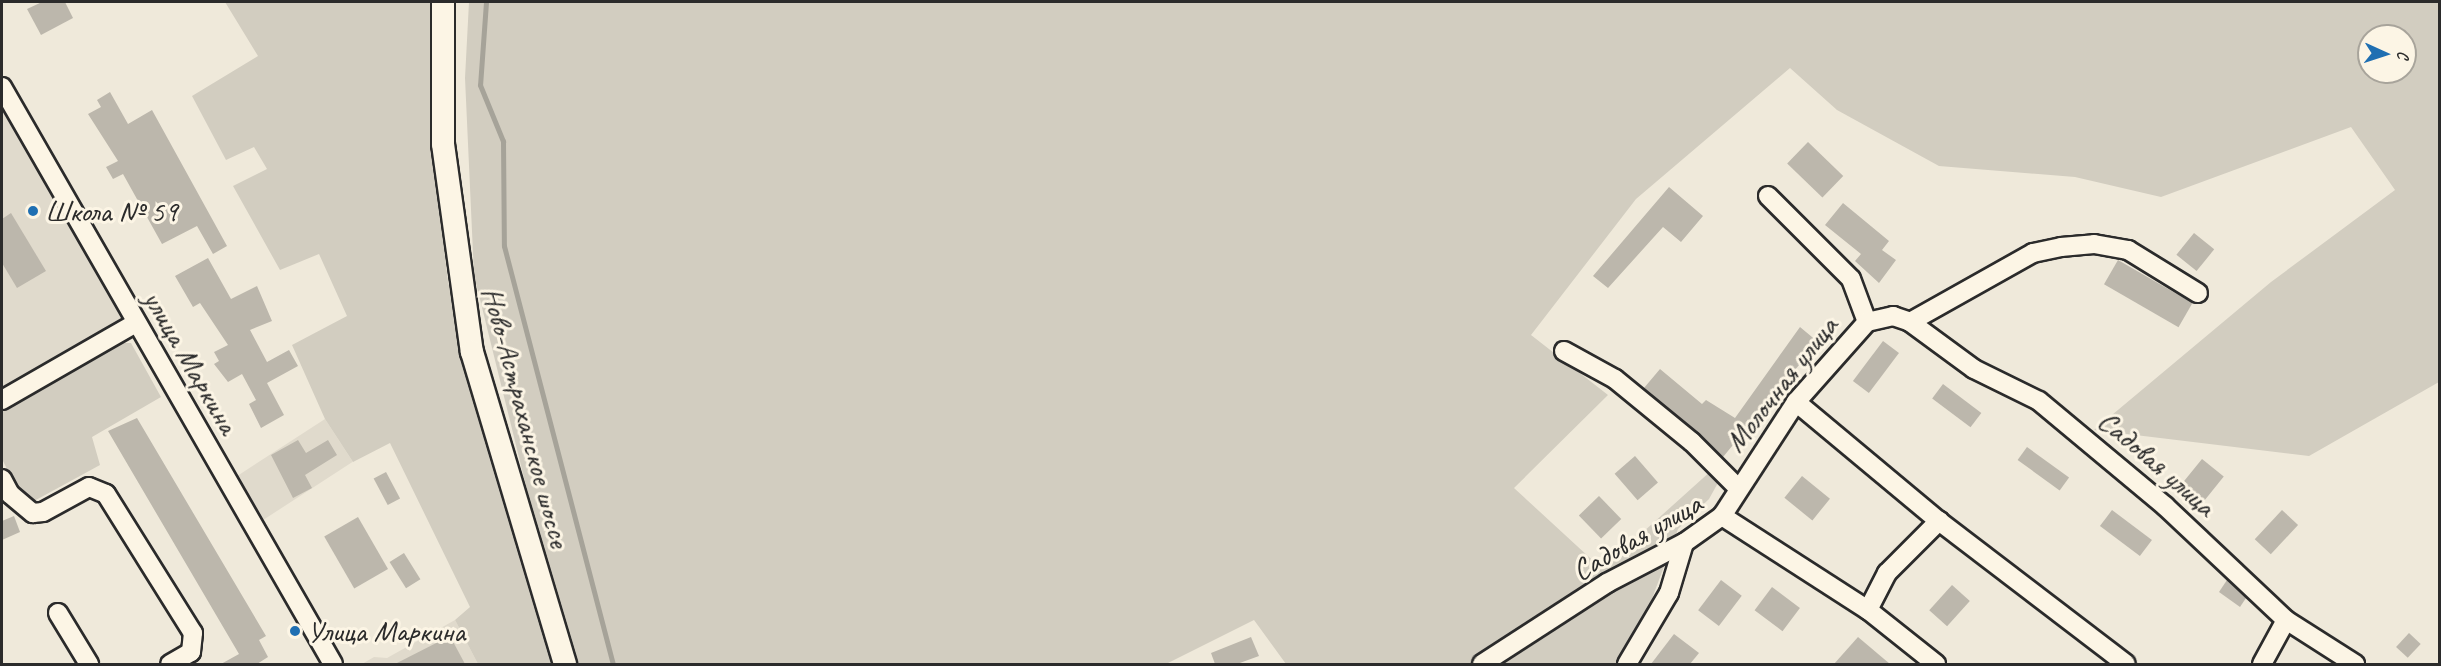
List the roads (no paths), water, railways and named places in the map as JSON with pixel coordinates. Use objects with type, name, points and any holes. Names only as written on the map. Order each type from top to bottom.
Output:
[{"type":"main road","name":"Ново-Астраханское шоссе","points":[[443,2],[443,144],[472,352],[565,664]]},
{"type":"street","name":"улица Маркина","points":[[2,87],[333,664]]},
{"type":"street","points":[[1768,196],[1851,279],[1868,322]]},
{"type":"street","points":[[1910,322],[2033,253],[2061,247],[2094,244],[2128,250],[2198,293]]},
{"type":"street","name":"Молочная улица","points":[[1722,516],[1737,487],[1796,402],[1868,322],[1893,316],[1910,322]]},
{"type":"street","name":"Садовая улица","points":[[1910,322],[1974,369],[2039,401],[2165,506],[2286,620],[2355,664]]},
{"type":"street","points":[[2,400],[136,323]]},
{"type":"street","points":[[1564,351],[1615,380],[1700,449],[1737,487]]},
{"type":"street","points":[[1796,402],[1939,521],[2126,664]]},
{"type":"street","points":[[4,491],[33,513],[43,512],[89,487],[106,494],[193,633],[191,652],[170,664]]},
{"type":"street","name":"Садовая улица","points":[[1482,664],[1607,583],[1684,543],[1722,516],[1868,610],[1931,663]]},
{"type":"street","points":[[1868,610],[1887,573],[1939,521]]},
{"type":"street","points":[[1627,664],[1669,593],[1684,543]]},
{"type":"street","points":[[58,613],[89,664]]},
{"type":"street","points":[[2262,664],[2286,620]]},
{"type":"waterway","points":[[486,2],[480,85],[503,141],[504,246],[613,664]]},
{"type":"place","name":"Школа № 59","points":[[33,211]]},
{"type":"place","name":"Улица Маркина","points":[[295,631]]}]
